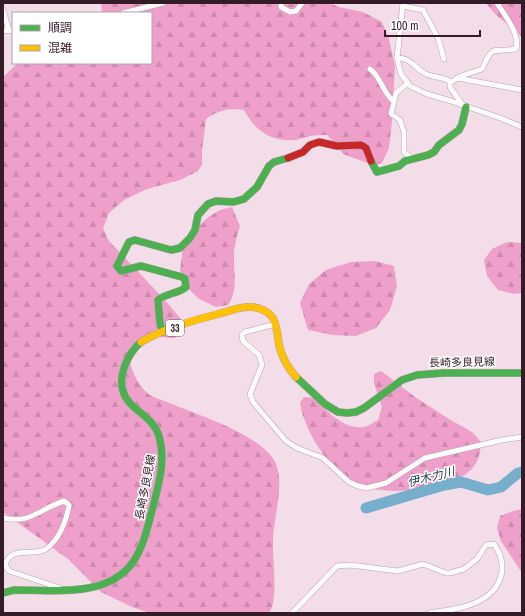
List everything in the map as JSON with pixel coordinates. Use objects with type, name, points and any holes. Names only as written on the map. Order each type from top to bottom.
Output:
[{"type":"main road","points":[[163,332],[160,324],[158,300],[162,296],[182,291],[186,287],[185,279],[141,266],[121,271],[117,266],[129,242],[135,240],[171,250],[180,248],[190,238],[195,230],[198,215],[208,204],[216,201],[233,202],[244,199],[257,187],[268,166],[274,162],[303,152],[310,145],[319,142],[337,146],[361,145],[366,148],[373,166],[378,172],[399,166],[405,161],[428,155],[434,152],[439,145],[459,130],[462,124],[465,106]]},
{"type":"main road","name":"長崎多良見線","points":[[3,593],[14,590],[88,589],[113,580],[124,572],[135,559],[148,526],[162,465],[163,451],[160,439],[154,426],[128,400],[123,392],[122,380],[132,352],[142,341],[163,332],[209,317],[250,306],[263,309],[270,314],[276,324],[283,360],[319,400],[329,408],[338,412],[352,413],[363,408],[375,401],[401,380],[412,376],[457,373],[522,373]]},
{"type":"street","points":[[127,12],[163,3]]},
{"type":"street","points":[[281,3],[281,7],[290,12],[296,11],[302,3]]},
{"type":"street","points":[[451,82],[457,78],[482,69],[492,51],[497,49],[516,49],[518,42],[515,33],[497,3]]},
{"type":"street","points":[[444,59],[438,38],[423,10],[403,4],[397,58],[401,74],[410,86],[420,91],[504,119],[522,127]]},
{"type":"street","points":[[3,10],[11,30],[3,31]]},
{"type":"street","points":[[397,58],[404,58],[410,61],[423,73],[447,79],[451,82]]},
{"type":"street","points":[[370,69],[375,73],[387,95],[393,101]]},
{"type":"street","points":[[457,78],[522,90]]},
{"type":"street","points":[[451,82],[450,87],[465,106]]},
{"type":"street","points":[[408,83],[396,93],[391,114],[400,120],[404,132],[404,152],[413,159]]},
{"type":"street","points":[[276,324],[245,332],[242,335],[243,341],[259,355],[262,365],[250,394],[253,402],[286,441],[296,448],[323,458],[349,482],[367,488],[386,483],[425,458],[495,441],[522,437]]},
{"type":"street","points":[[3,518],[19,520],[33,517],[53,505],[64,501],[69,504],[68,512],[60,533],[46,549],[11,555],[7,559],[5,565],[9,571],[64,590]]},
{"type":"street","points":[[292,613],[337,566],[350,565],[398,571],[423,564],[446,573],[450,573],[464,569],[477,559],[486,545],[494,544],[497,548],[503,572],[497,586],[477,602],[453,609],[429,613]]},
{"type":"green space","points":[[101,3],[329,3],[339,7],[363,12],[382,22],[389,39],[395,67],[392,121],[389,148],[382,163],[373,165],[343,154],[327,135],[313,136],[296,140],[272,137],[259,130],[244,110],[224,110],[206,119],[202,164],[198,171],[180,180],[147,189],[124,200],[109,213],[103,229],[109,241],[180,318],[182,331],[175,338],[157,337],[137,343],[131,353],[131,367],[143,388],[154,397],[211,419],[244,435],[258,444],[269,454],[276,464],[279,492],[273,532],[274,599],[269,613],[150,613],[132,607],[101,592],[68,559],[3,512],[3,77],[17,64],[152,64],[152,12],[102,12]]},
{"type":"green space","points":[[486,3],[522,3],[522,37],[496,15]]},
{"type":"green space","points":[[232,207],[240,226],[234,253],[235,280],[233,293],[228,305],[216,307],[199,299],[187,287],[180,270],[183,247],[193,233],[207,218],[220,210]]},
{"type":"green space","points":[[507,242],[522,243],[522,293],[514,294],[498,290],[487,276],[484,260],[492,249]]},
{"type":"green space","points":[[375,261],[394,266],[397,286],[390,310],[376,328],[356,336],[333,335],[308,330],[300,303],[309,284],[326,270],[351,262]]},
{"type":"green space","points":[[381,371],[415,397],[472,432],[481,442],[478,460],[470,471],[454,480],[404,491],[394,491],[359,486],[350,481],[333,467],[312,437],[303,416],[300,403],[304,397],[314,398],[330,414],[343,423],[357,427],[368,426],[378,420],[382,407],[374,383],[374,374]]},
{"type":"green space","points":[[522,509],[522,573],[501,541],[497,528],[500,516]]},
{"type":"waterway","name":"伊木力川","points":[[366,508],[444,485],[461,482],[488,490],[501,487],[518,473],[522,472]]},
{"type":"traffic: fast","points":[[371,161],[377,172],[399,166],[405,161],[434,152],[439,145],[459,130],[466,107]]},
{"type":"traffic: fast","points":[[163,332],[160,324],[158,300],[186,287],[185,279],[141,266],[121,271],[117,266],[129,242],[135,240],[171,250],[180,248],[190,238],[195,230],[198,215],[208,204],[216,201],[233,202],[244,199],[257,187],[269,166],[274,162],[288,158]]},
{"type":"traffic: fast","points":[[3,593],[14,590],[62,591],[95,587],[109,582],[122,574],[137,556],[149,521],[162,463],[161,445],[156,429],[152,423],[130,403],[123,391],[122,378],[125,365],[132,352],[141,342]]},
{"type":"traffic: fast","points":[[296,377],[325,404],[338,412],[347,413],[356,412],[364,408],[402,380],[417,375],[443,373],[522,373]]},
{"type":"traffic: slow","points":[[141,342],[180,325],[240,308],[258,308],[264,310],[273,318],[283,358],[287,366],[296,377]]},
{"type":"traffic: jam","points":[[288,158],[303,152],[310,145],[319,142],[337,146],[361,145],[366,148],[371,161]]}]
